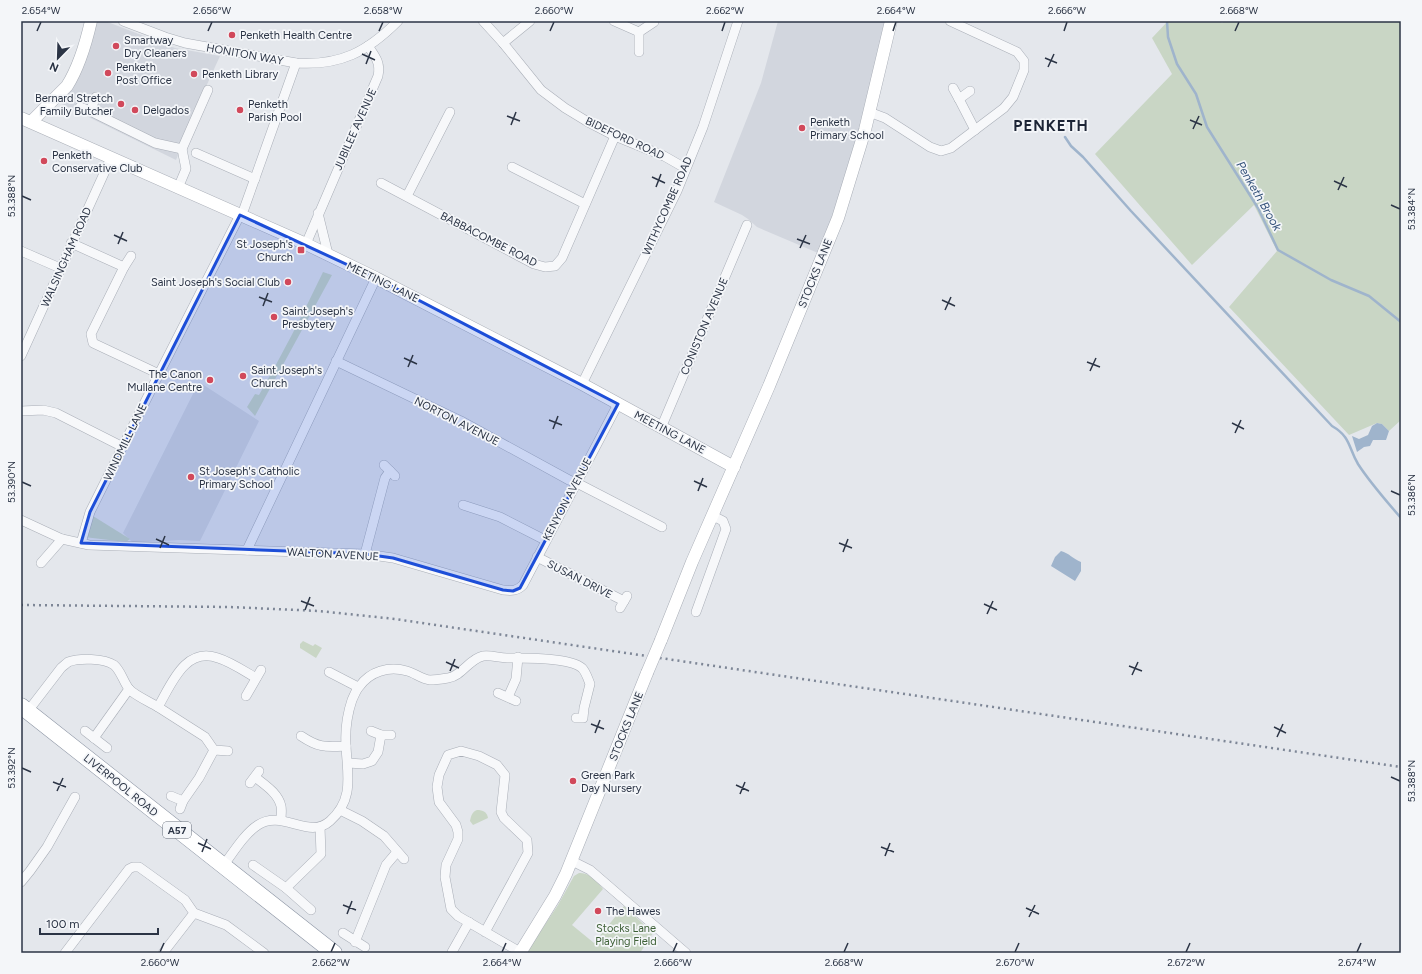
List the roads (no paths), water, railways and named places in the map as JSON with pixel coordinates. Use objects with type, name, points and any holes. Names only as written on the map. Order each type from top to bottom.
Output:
[{"type":"highway","name":"LIVERPOOL ROAD","points":[[24,708],[334,953]]},
{"type":"street","points":[[26,120],[67,86],[71,80],[91,21]]},
{"type":"street","name":"HONITON WAY","points":[[123,21],[185,43],[308,64],[331,62],[353,55],[368,46],[398,21]]},
{"type":"street","name":"BIDEFORD ROAD","points":[[483,21],[541,90],[565,108],[615,136],[664,156],[685,168]]},
{"type":"street","points":[[503,43],[530,21]]},
{"type":"street","points":[[614,21],[639,32]]},
{"type":"street","name":"WITHYCOMBE ROAD","points":[[582,384],[677,191],[702,126],[738,21]]},
{"type":"street","name":"STOCKS LANE","points":[[520,953],[555,896],[572,861],[692,562],[734,467],[838,218],[870,112],[891,21]]},
{"type":"street","points":[[870,112],[885,118],[930,147],[940,151],[951,148],[1009,103],[1023,75],[1025,65],[1024,61],[1012,48],[950,21]]},
{"type":"street","points":[[639,32],[654,22]]},
{"type":"street","points":[[639,32],[639,52]]},
{"type":"street","name":"JUBILEE AVENUE","points":[[306,244],[378,76],[378,60],[368,46]]},
{"type":"street","name":"WINDMILL LANE","points":[[81,543],[90,512],[158,374],[242,212],[296,63]]},
{"type":"street","points":[[953,88],[975,130]]},
{"type":"street","points":[[178,188],[186,169],[182,149],[206,105],[208,90]]},
{"type":"street","points":[[959,99],[970,91]]},
{"type":"street","points":[[90,111],[96,97]]},
{"type":"street","points":[[80,107],[155,143],[182,149]]},
{"type":"street","points":[[407,196],[450,112]]},
{"type":"street","name":"MEETING LANE","points":[[26,120],[178,188],[242,212],[328,254],[582,384],[734,467]]},
{"type":"street","name":"BABBACOMBE ROAD","points":[[381,183],[534,264],[545,267],[555,266],[562,258],[615,136]]},
{"type":"street","points":[[196,153],[255,179]]},
{"type":"street","name":"WALSINGHAM ROAD","points":[[21,356],[24,341],[111,158]]},
{"type":"street","points":[[512,167],[585,204]]},
{"type":"street","points":[[318,213],[328,254]]},
{"type":"street","name":"CONISTON AVENUE","points":[[661,428],[747,225]]},
{"type":"street","points":[[71,243],[124,267]]},
{"type":"street","points":[[21,251],[60,268]]},
{"type":"street","points":[[130,256],[91,334],[93,343],[158,374]]},
{"type":"street","points":[[247,550],[376,278]]},
{"type":"street","name":"NORTON AVENUE","points":[[336,362],[461,421],[569,480],[662,528]]},
{"type":"street","name":"KENYON AVENUE","points":[[514,591],[523,585],[536,557],[618,404]]},
{"type":"street","points":[[21,411],[50,411],[123,447]]},
{"type":"street","points":[[365,554],[385,478],[390,471]]},
{"type":"street","points":[[464,504],[500,517],[545,540]]},
{"type":"street","points":[[697,615],[726,529],[723,521],[713,516]]},
{"type":"street","name":"WALTON AVENUE","points":[[21,520],[62,539],[89,545],[365,554],[393,558],[503,590],[514,591]]},
{"type":"street","points":[[40,563],[62,539]]},
{"type":"street","name":"SUSAN DRIVE","points":[[536,557],[624,602]]},
{"type":"street","points":[[158,707],[183,667],[192,659],[209,656],[218,657],[256,678]]},
{"type":"street","points":[[223,866],[254,828],[266,821],[273,819],[301,826],[320,827],[330,822],[340,810],[345,801],[349,783],[346,746],[348,715],[358,687],[371,674],[395,669],[408,671],[419,677],[430,680],[450,678],[460,672],[469,663],[482,656],[506,658],[518,657],[573,664],[581,668],[590,684],[583,718],[576,718]]},
{"type":"street","points":[[498,693],[512,699],[518,657]]},
{"type":"street","points":[[24,708],[61,668],[68,663],[89,659],[103,661],[113,665],[122,675],[130,690],[205,737],[214,750]]},
{"type":"street","points":[[246,696],[261,670]]},
{"type":"street","points":[[329,672],[358,687]]},
{"type":"street","points":[[94,738],[130,690]]},
{"type":"street","points":[[85,731],[107,748]]},
{"type":"street","points":[[372,731],[381,735],[391,735]]},
{"type":"street","points":[[348,763],[363,764],[372,761],[378,752],[381,735]]},
{"type":"street","points":[[301,736],[324,747],[346,746]]},
{"type":"street","points":[[214,750],[228,751]]},
{"type":"street","points":[[171,796],[181,805],[199,778],[214,750]]},
{"type":"street","points":[[485,932],[528,853],[527,840],[504,818],[501,812],[505,774],[498,765],[479,756],[462,751],[448,755],[439,775],[436,787],[439,802],[456,825],[458,832],[458,839],[446,865],[445,877],[451,909],[458,916],[520,953]]},
{"type":"street","points":[[255,777],[272,790],[277,797],[281,806],[281,820]]},
{"type":"street","points":[[21,882],[30,872],[47,846],[75,797]]},
{"type":"street","points":[[340,810],[362,821],[384,836],[404,859]]},
{"type":"street","points":[[286,888],[322,854],[320,827]]},
{"type":"street","points":[[355,942],[386,865],[397,852]]},
{"type":"street","points":[[572,861],[590,870],[686,953]]},
{"type":"street","points":[[253,864],[286,888],[310,910]]},
{"type":"street","points":[[65,953],[129,868],[133,866],[139,867],[185,900],[194,913],[226,925],[264,953]]},
{"type":"street","points":[[163,953],[194,913]]},
{"type":"street","points":[[452,952],[469,922]]},
{"type":"street","points":[[343,933],[365,947]]},
{"type":"water","points":[[1377,423],[1382,424],[1389,431],[1386,440],[1373,440],[1370,446],[1364,447],[1357,452],[1352,436],[1359,439],[1368,435],[1372,426]]},
{"type":"water","points":[[1061,551],[1081,562],[1081,571],[1075,581],[1051,566],[1055,557]]},
{"type":"waterway","name":"Penketh Brook","points":[[1167,21],[1168,37],[1177,64],[1196,94],[1207,127],[1258,208],[1278,250],[1331,280],[1369,296],[1401,322]]},
{"type":"waterway","points":[[1065,137],[1071,146],[1083,157],[1131,211],[1332,426],[1343,434],[1362,471],[1401,518]]},
{"type":"railway","points":[[21,605],[230,607],[319,611],[395,619],[1401,767]]},
{"type":"place","name":"Penketh Health Centre","points":[[232,35]]},
{"type":"place","name":"Smartway Dry Cleaners","points":[[116,46]]},
{"type":"place","name":"Penketh Post Office","points":[[108,73]]},
{"type":"place","name":"Penketh Library","points":[[194,74]]},
{"type":"place","name":"Bernard Stretch Family Butcher","points":[[121,104]]},
{"type":"place","name":"Delgados","points":[[135,110]]},
{"type":"place","name":"Penketh Parish Pool","points":[[240,110]]},
{"type":"place","name":"Penketh Primary School","points":[[802,128]]},
{"type":"place","name":"Penketh Conservative Club","points":[[44,161]]},
{"type":"place","name":"St Joseph's Church","points":[[301,250]]},
{"type":"place","name":"Saint Joseph's Social Club","points":[[288,282]]},
{"type":"place","name":"Saint Joseph's Presbytery","points":[[274,317]]},
{"type":"place","name":"Saint Joseph's Church","points":[[243,376]]},
{"type":"place","name":"The Canon Mullane Centre","points":[[210,380]]},
{"type":"place","name":"St Joseph's Catholic Primary School","points":[[191,477]]},
{"type":"place","name":"Green Park Day Nursery","points":[[573,781]]},
{"type":"place","name":"The Hawes","points":[[598,911]]},
{"type":"district","name":"PENKETH","points":[[1051,126]]},
{"type":"park label","name":"Stocks Lane Playing Field","points":[[626,934]]}]
